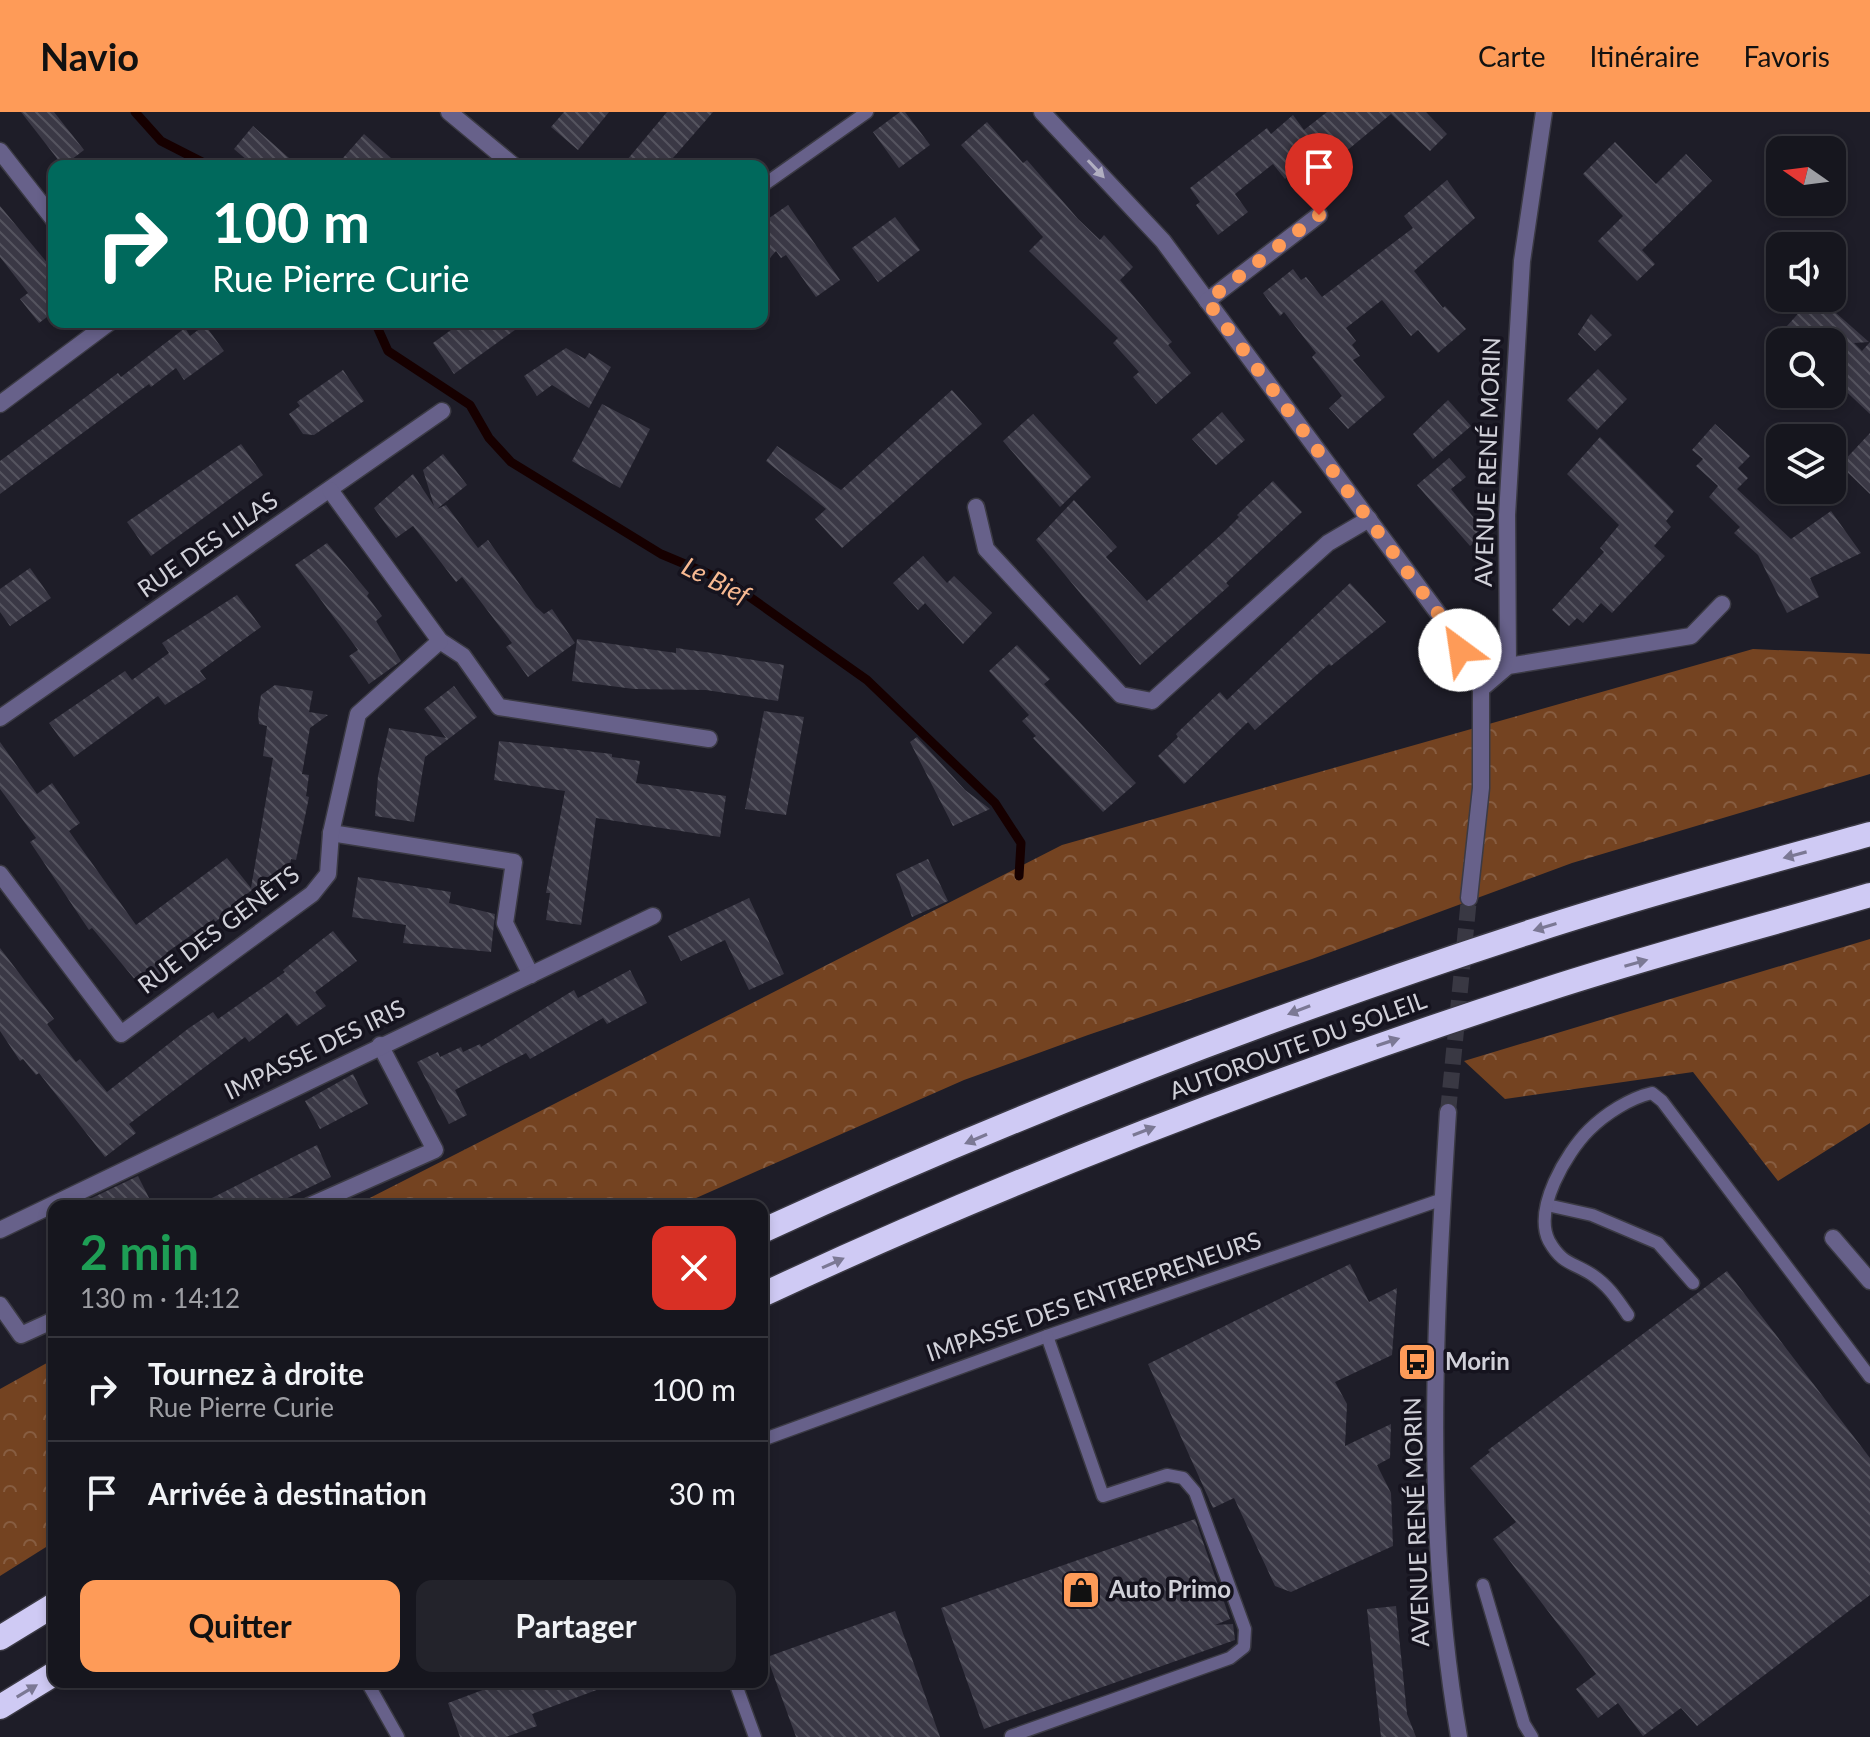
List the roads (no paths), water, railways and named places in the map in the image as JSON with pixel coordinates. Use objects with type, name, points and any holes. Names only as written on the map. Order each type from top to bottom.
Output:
[{"type":"highway","name":"AUTOROUTE DU SOLEIL","points":[[768,1228],[1048,1108],[1310,1006],[1536,930],[1870,834]]},
{"type":"highway","name":"AUTOROUTE DU SOLEIL","points":[[768,1292],[1071,1159],[1336,1059],[1553,987],[1870,895]]},
{"type":"highway","points":[[0,1638],[48,1609]]},
{"type":"highway","points":[[0,1707],[48,1678]]},
{"type":"street","points":[[449,112],[507,160]]},
{"type":"street","points":[[1042,112],[1163,241],[1446,624],[1481,689],[1481,788],[1469,898]]},
{"type":"street","name":"AVENUE RENÉ MORIN","points":[[1508,666],[1507,515],[1522,261],[1544,112]]},
{"type":"street","points":[[0,151],[48,212]]},
{"type":"street","points":[[1207,301],[1319,215]]},
{"type":"street","points":[[0,404],[102,328]]},
{"type":"street","name":"RUE DES LILAS","points":[[0,718],[442,411]]},
{"type":"street","points":[[330,490],[440,641],[463,656],[499,707],[709,739]]},
{"type":"street","points":[[976,507],[986,549],[1121,695],[1152,701],[1328,543],[1369,519]]},
{"type":"street","points":[[1481,689],[1508,666],[1691,636],[1722,604]]},
{"type":"street","name":"RUE DES GENÊTS","points":[[0,874],[121,1034],[312,894],[328,874],[331,833],[358,714],[440,641]]},
{"type":"street","points":[[331,833],[514,862],[505,923],[531,975]]},
{"type":"street","name":"IMPASSE DES IRIS","points":[[62,1200],[653,916]]},
{"type":"street","points":[[322,1200],[435,1150],[380,1045]]},
{"type":"street","name":"AVENUE RENÉ MORIN","points":[[1448,1112],[1436,1325],[1436,1498],[1445,1655],[1459,1737]]},
{"type":"street","name":"IMPASSE DES IRIS","points":[[0,1230],[48,1207]]},
{"type":"street","points":[[1833,1238],[1870,1281]]},
{"type":"street","points":[[0,1305],[21,1335],[48,1323]]},
{"type":"lane","points":[[768,182],[867,112]]},
{"type":"lane","points":[[1628,1315],[1610,1289],[1590,1273],[1562,1261],[1548,1238],[1544,1212],[1565,1163],[1589,1130],[1635,1097],[1652,1093],[1662,1101],[1870,1377]]},
{"type":"lane","name":"IMPASSE DES ENTREPRENEURS","points":[[768,1438],[1047,1336],[1443,1199]]},
{"type":"lane","points":[[1547,1205],[1592,1215],[1658,1243],[1693,1283]]},
{"type":"lane","points":[[1011,1736],[1230,1658],[1244,1647],[1245,1629],[1195,1492],[1183,1478],[1167,1475],[1103,1496],[1047,1336]]},
{"type":"lane","points":[[1483,1585],[1524,1724],[1532,1737]]},
{"type":"lane","points":[[370,1688],[398,1737]]},
{"type":"lane","points":[[737,1688],[755,1737]]},
{"type":"waterway","name":"Le Bief","points":[[135,112],[161,141],[198,160]]},
{"type":"waterway","name":"Le Bief","points":[[378,328],[388,351],[470,405],[489,438],[511,462],[661,554],[730,583],[867,680],[995,803],[1021,843],[1019,876]]},
{"type":"tunnel","points":[[1448,1112],[1469,898]]},
{"type":"place","name":"Morin","points":[[1417,1362]]},
{"type":"place","name":"Auto Primo","points":[[1081,1590]]}]
